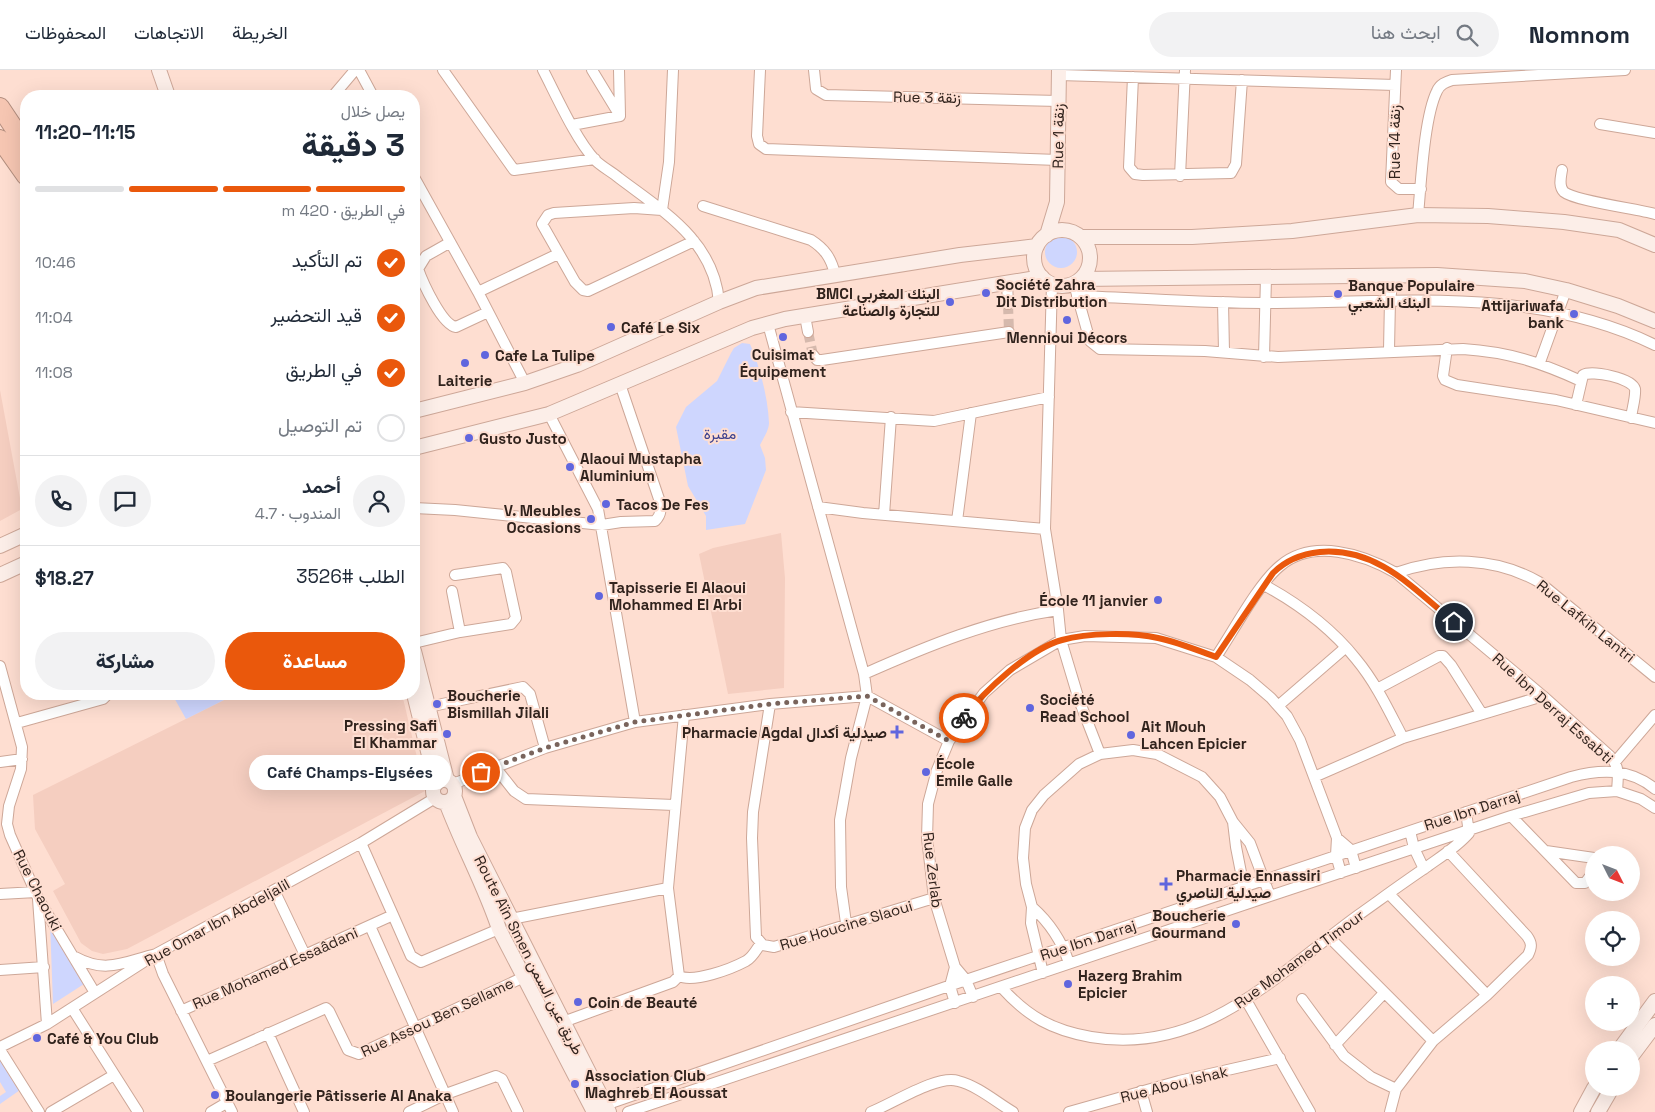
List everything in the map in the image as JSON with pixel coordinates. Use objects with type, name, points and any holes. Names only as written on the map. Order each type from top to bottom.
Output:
[{"type":"highway","points":[[0,107],[20,137]]},
{"type":"highway","points":[[0,139],[20,167]]},
{"type":"main road","points":[[159,70],[166,90]]},
{"type":"main road","name":"Rue 1 زنقة","points":[[1057,202],[1059,72]]},
{"type":"main road","points":[[1047,281],[1034,262],[1037,246],[1047,235],[1057,202]]},
{"type":"main road","points":[[1057,202],[1066,220],[1089,249],[1089,267],[1077,286]]},
{"type":"main road","points":[[1047,235],[1061,230],[1079,236],[1192,237],[1283,231],[1418,215],[1488,216],[1564,222],[1619,230],[1655,245]]},
{"type":"main road","points":[[420,409],[525,383],[577,365],[719,302],[756,288],[960,255],[1037,246]]},
{"type":"main road","points":[[420,446],[549,414],[752,328],[804,316],[1007,283],[1047,281],[1061,286],[1077,286],[1266,277],[1437,275],[1525,281],[1566,290],[1618,306],[1655,321]]},
{"type":"main road","points":[[0,546],[20,537]]},
{"type":"main road","points":[[0,575],[20,567]]},
{"type":"main road","points":[[420,675],[445,791]]},
{"type":"main road","points":[[416,700],[445,791]]},
{"type":"main road","name":"Route Aïn Smen طريق عين السمن","points":[[445,791],[564,1022],[602,1110]]},
{"type":"main road","name":"Route Aïn Smen طريق عين السمن","points":[[445,791],[463,845],[491,904],[500,929],[524,977],[602,1110]]},
{"type":"main road","points":[[1626,1041],[1655,1001]]},
{"type":"main road","points":[[1640,1045],[1655,1025]]},
{"type":"main road","points":[[1580,1112],[1589,1096]]},
{"type":"main road","points":[[1598,1112],[1607,1096]]},
{"type":"street","points":[[337,90],[355,70]]},
{"type":"street","points":[[360,70],[370,90]]},
{"type":"street","points":[[444,70],[514,170],[595,159]]},
{"type":"street","points":[[543,70],[572,125],[595,159],[671,217],[706,255],[713,269],[719,302]]},
{"type":"street","points":[[592,70],[620,116]]},
{"type":"street","points":[[619,70],[620,116]]},
{"type":"street","points":[[662,210],[669,162],[673,70]]},
{"type":"street","points":[[760,70],[757,136],[759,144],[766,149],[1058,160]]},
{"type":"street","name":"Rue 3 زنقة","points":[[814,70],[816,89],[826,95],[1059,100]]},
{"type":"street","points":[[1291,82],[1292,70]]},
{"type":"street","name":"Rue 14 زنقة","points":[[1396,70],[1391,182],[1399,189],[1421,189]]},
{"type":"street","points":[[1418,215],[1430,116],[1437,90],[1444,83],[1452,80],[1624,70]]},
{"type":"street","points":[[1059,72],[1133,77],[1184,74],[1242,80],[1395,85]]},
{"type":"street","points":[[1180,176],[1184,74]]},
{"type":"street","points":[[1133,77],[1129,167],[1131,171],[1143,175],[1225,175],[1234,170],[1242,80]]},
{"type":"street","points":[[572,125],[620,116]]},
{"type":"street","points":[[1600,124],[1655,133]]},
{"type":"street","points":[[1562,170],[1560,186],[1564,192],[1586,199],[1655,214]]},
{"type":"street","points":[[420,188],[478,292],[525,383]]},
{"type":"street","points":[[703,206],[810,240],[826,253],[831,260],[835,274]]},
{"type":"street","points":[[662,210],[634,208],[548,215],[542,224],[575,282],[583,290],[588,291],[694,241]]},
{"type":"street","points":[[420,266],[426,256],[449,243]]},
{"type":"street","points":[[478,292],[558,254]]},
{"type":"street","points":[[420,273],[447,323],[456,326],[488,312]]},
{"type":"street","points":[[1389,350],[1390,299],[1394,276]]},
{"type":"street","points":[[1264,357],[1266,277]]},
{"type":"street","points":[[1047,281],[1049,397],[1046,529],[1061,640],[1079,700],[1100,754]]},
{"type":"street","points":[[1007,283],[1008,304]]},
{"type":"street","points":[[1581,381],[1540,362],[1494,351],[1447,348],[1264,357],[1224,352],[1100,349],[1090,341],[1077,286],[1223,302],[1264,303],[1390,299],[1471,301],[1559,311],[1602,324],[1655,345]]},
{"type":"street","points":[[1540,362],[1566,290]]},
{"type":"street","points":[[1223,302],[1224,352]]},
{"type":"street","points":[[804,316],[808,332]]},
{"type":"street","points":[[768,324],[864,674],[867,696],[849,766],[840,820],[840,878],[846,923]]},
{"type":"street","points":[[813,355],[817,360],[822,360],[1008,332]]},
{"type":"street","points":[[1447,348],[1443,376],[1449,383],[1576,405],[1655,423]]},
{"type":"street","points":[[1576,405],[1583,375],[1593,372],[1632,384],[1635,390],[1631,418]]},
{"type":"street","points":[[420,508],[602,525],[621,522],[651,523],[660,516],[662,508],[620,384]]},
{"type":"street","points":[[791,412],[934,421],[1049,397]]},
{"type":"street","points":[[958,521],[971,413]]},
{"type":"street","points":[[549,414],[598,508],[602,525],[605,560],[635,722]]},
{"type":"street","points":[[884,515],[891,417]]},
{"type":"street","points":[[818,507],[884,515],[1046,529]]},
{"type":"street","name":"Rue Ibn Derraj Essabti","points":[[1216,657],[1264,585],[1281,565],[1296,557],[1334,551],[1354,553],[1375,561],[1396,573],[1543,696],[1617,767],[1617,791]]},
{"type":"street","name":"Rue Lafkih Lantri","points":[[1396,573],[1418,565],[1445,562],[1500,565],[1523,573],[1539,582],[1655,677]]},
{"type":"street","points":[[420,642],[460,632],[512,624],[516,618],[506,572],[503,568],[455,575]]},
{"type":"street","points":[[1264,585],[1306,613],[1356,658],[1377,689],[1404,738]]},
{"type":"street","points":[[452,591],[460,632]]},
{"type":"street","points":[[864,674],[987,625],[1024,615],[1058,610]]},
{"type":"street","name":"Rue ZerIab","points":[[973,997],[966,980],[954,967],[934,898],[926,838],[928,804],[937,770],[949,741],[984,693],[1010,670],[1061,640],[1085,636],[1156,638],[1216,657],[1250,680],[1287,716],[1300,740],[1337,838],[1336,855],[1342,873]]},
{"type":"street","points":[[1278,706],[1345,648]]},
{"type":"street","points":[[1377,689],[1439,656],[1443,656],[1451,665],[1482,714]]},
{"type":"street","name":"Rue Chaouki","points":[[0,666],[17,723],[22,759],[4,824],[37,895],[95,993]]},
{"type":"street","points":[[428,707],[522,687],[530,694],[545,748]]},
{"type":"street","points":[[867,696],[949,741]]},
{"type":"street","name":"Rue Omar Ibn Abdeljalil","points":[[0,1048],[47,1024],[156,954],[361,843],[445,791],[495,766],[545,748],[635,722],[770,704],[867,696]]},
{"type":"street","points":[[1314,777],[1404,738],[1543,696]]},
{"type":"street","points":[[17,723],[99,700]]},
{"type":"street","name":"Rue Houcine Slaoui","points":[[770,704],[752,826],[756,935],[760,943],[774,947],[846,923],[934,898]]},
{"type":"street","points":[[684,715],[674,806],[668,888],[680,975],[687,980],[700,978],[747,961],[760,943]]},
{"type":"street","points":[[1655,715],[1617,767],[1644,780],[1655,788]]},
{"type":"street","points":[[1043,973],[1031,923],[1032,907],[1026,884],[1023,858],[1025,828],[1032,810],[1059,781],[1079,764],[1100,754],[1133,750],[1157,754],[1202,777],[1220,797],[1233,822],[1250,843],[1270,896]]},
{"type":"street","points":[[0,762],[22,759]]},
{"type":"street","points":[[495,766],[514,791],[526,799],[674,806]]},
{"type":"street","name":"Rue Ibn Darraj","points":[[602,1110],[677,1079],[1243,886],[1572,777],[1617,767]]},
{"type":"street","points":[[1617,791],[1641,799],[1655,808]]},
{"type":"street","name":"Rue Ibn Darraj","points":[[628,1112],[1511,816],[1589,793],[1617,791]]},
{"type":"street","points":[[1466,812],[1470,830]]},
{"type":"street","points":[[1511,816],[1576,883],[1585,883]]},
{"type":"street","points":[[1233,822],[1247,903]]},
{"type":"street","name":"Rue Mohamed Timour","points":[[1001,987],[1015,1003],[1040,1021],[1062,1030],[1101,1038],[1130,1039],[1168,1035],[1204,1023],[1246,1000],[1282,974],[1329,937],[1448,852],[1467,836],[1470,830]]},
{"type":"street","points":[[1410,831],[1414,848],[1424,869]]},
{"type":"street","name":"Rue ZerIab","points":[[1337,838],[1351,850]]},
{"type":"street","points":[[361,843],[411,956],[421,962],[500,929]]},
{"type":"street","points":[[1351,850],[1356,868]]},
{"type":"street","points":[[1546,851],[1585,857]]},
{"type":"street","points":[[1390,1112],[1396,1089],[1434,1040],[1487,995],[1528,955],[1532,942],[1448,852]]},
{"type":"street","points":[[511,919],[668,888]]},
{"type":"street","points":[[274,890],[305,955]]},
{"type":"street","points":[[0,894],[37,895],[47,1024]]},
{"type":"street","points":[[1388,894],[1487,995]]},
{"type":"street","points":[[1032,907],[1064,948],[1070,963]]},
{"type":"street","name":"Rue Mohamed Essaâdani","points":[[181,1010],[393,915]]},
{"type":"street","points":[[370,926],[453,1112]]},
{"type":"street","points":[[1329,937],[1434,1040]]},
{"type":"street","points":[[74,957],[91,965],[105,967],[156,954],[181,1010],[232,1112]]},
{"type":"street","points":[[0,970],[44,966]]},
{"type":"street","name":"Rue ZerIab","points":[[950,986],[954,967]]},
{"type":"street","points":[[564,1022],[673,982],[680,975]]},
{"type":"street","name":"Rue Assou Ben Sellame","points":[[207,1061],[326,1008],[348,1050],[356,1055],[524,977]]},
{"type":"street","points":[[950,986],[956,1003]]},
{"type":"street","points":[[1335,1045],[1384,993]]},
{"type":"street","points":[[1246,1000],[1310,1112]]},
{"type":"street","points":[[1302,1000],[1335,1045],[1354,1065],[1396,1089]]},
{"type":"street","points":[[72,1008],[138,1112]]},
{"type":"street","points":[[826,1028],[832,1045]]},
{"type":"street","points":[[268,1033],[304,1112]]},
{"type":"street","points":[[0,1048],[39,1112]]},
{"type":"street","name":"Rue Abou Ishak","points":[[1069,1112],[1141,1091],[1280,1058]]},
{"type":"street","points":[[51,1112],[114,1075]]},
{"type":"street","points":[[410,1112],[446,1094],[491,1076],[502,1079],[518,1112]]},
{"type":"street","points":[[677,1079],[683,1094]]},
{"type":"street","points":[[871,1112],[938,1082],[953,1080],[968,1084],[1013,1112]]},
{"type":"street","points":[[1141,1091],[1147,1112]]},
{"type":"street","points":[[210,1112],[228,1102]]},
{"type":"shaded area","points":[[0,390],[20,498],[20,510],[0,521]]},
{"type":"shaded area","points":[[781,533],[785,578],[784,688],[728,694],[699,554],[713,548]]},
{"type":"shaded area","points":[[224,700],[403,700],[425,791],[127,949],[103,954],[92,951],[81,943],[53,891],[65,884],[35,829],[33,795]]},
{"type":"green space","points":[[1061,236],[1067,237],[1072,241],[1076,246],[1076,258],[1072,263],[1067,267],[1061,268],[1055,267],[1050,263],[1046,258],[1045,252],[1046,246],[1050,241],[1055,237]]},
{"type":"green space","name":"مقبرة","points":[[742,343],[750,344],[765,393],[769,426],[760,445],[765,458],[766,470],[745,524],[706,530],[706,516],[688,486],[676,427],[686,407],[717,381],[734,348]]},
{"type":"green space","points":[[175,700],[224,700],[186,719]]},
{"type":"green space","points":[[50,922],[84,984],[53,1004]]},
{"type":"green space","points":[[0,1060],[20,1090],[0,1104],[0,1096],[6,1092],[0,1082]]},
{"type":"tunnel","points":[[1008,304],[1009,332]]},
{"type":"tunnel","points":[[808,332],[813,355]]},
{"type":"way so far","points":[[481,772],[545,748],[635,722],[770,704],[867,696],[949,741],[964,718]]},
{"type":"place","name":"Société Zahra Dit Distribution","points":[[986,293]]},
{"type":"place","name":"Banque Populaire البنك الشعبي","points":[[1338,294]]},
{"type":"place","name":"BMCI البنك المغربي للتجارة والصناعة","points":[[950,302]]},
{"type":"place","name":"Attijariwafa bank","points":[[1574,314]]},
{"type":"place","name":"Mennioui Décors","points":[[1067,320]]},
{"type":"place","name":"Café Le Six","points":[[611,327]]},
{"type":"place","name":"Cuisimat Équipement","points":[[783,337]]},
{"type":"place","name":"Cafe La Tulipe","points":[[485,355]]},
{"type":"place","name":"Laiterie","points":[[465,363]]},
{"type":"place","name":"Gusto Justo","points":[[469,438]]},
{"type":"place","name":"Alaoui Mustapha Aluminium","points":[[570,467]]},
{"type":"place","name":"Tacos De Fes","points":[[606,504]]},
{"type":"place","name":"V. Meubles Occasions","points":[[591,519]]},
{"type":"place","name":"Tapisserie El Alaoui Mohammed El Arbi","points":[[599,596]]},
{"type":"place","name":"École 11 janvier","points":[[1158,600]]},
{"type":"place","name":"Boucherie Bismillah Jilali","points":[[437,704]]},
{"type":"place","name":"Société Read School","points":[[1030,708]]},
{"type":"place","name":"Pharmacie Agdal صيدلية أكدال","points":[[897,732]]},
{"type":"place","name":"Pressing Safi El Khammar","points":[[447,734]]},
{"type":"place","name":"Ait Mouh Lahcen Epicier","points":[[1131,735]]},
{"type":"place","name":"Café Champs-Elysées","points":[[481,772]]},
{"type":"place","name":"École Emile Galle","points":[[926,772]]},
{"type":"place","name":"Pharmacie Ennassiri صيدلية الناصري","points":[[1166,884]]},
{"type":"place","name":"Boucherie Gourmand","points":[[1236,924]]},
{"type":"place","name":"Hazerg Brahim Epicier","points":[[1068,984]]},
{"type":"place","name":"Coin de Beauté","points":[[578,1002]]},
{"type":"place","name":"Café & You Club","points":[[37,1038]]},
{"type":"place","name":"Association Club Maghreb El Aoussat","points":[[575,1084]]},
{"type":"place","name":"Boulangerie Pâtisserie Al Anaka","points":[[215,1095]]},
{"type":"route","points":[[964,718],[984,693],[1010,670],[1061,640],[1085,636],[1120,635],[1156,638],[1216,657],[1273,573],[1281,565],[1296,557],[1316,552],[1354,553],[1375,561],[1396,573],[1454,622]]}]
